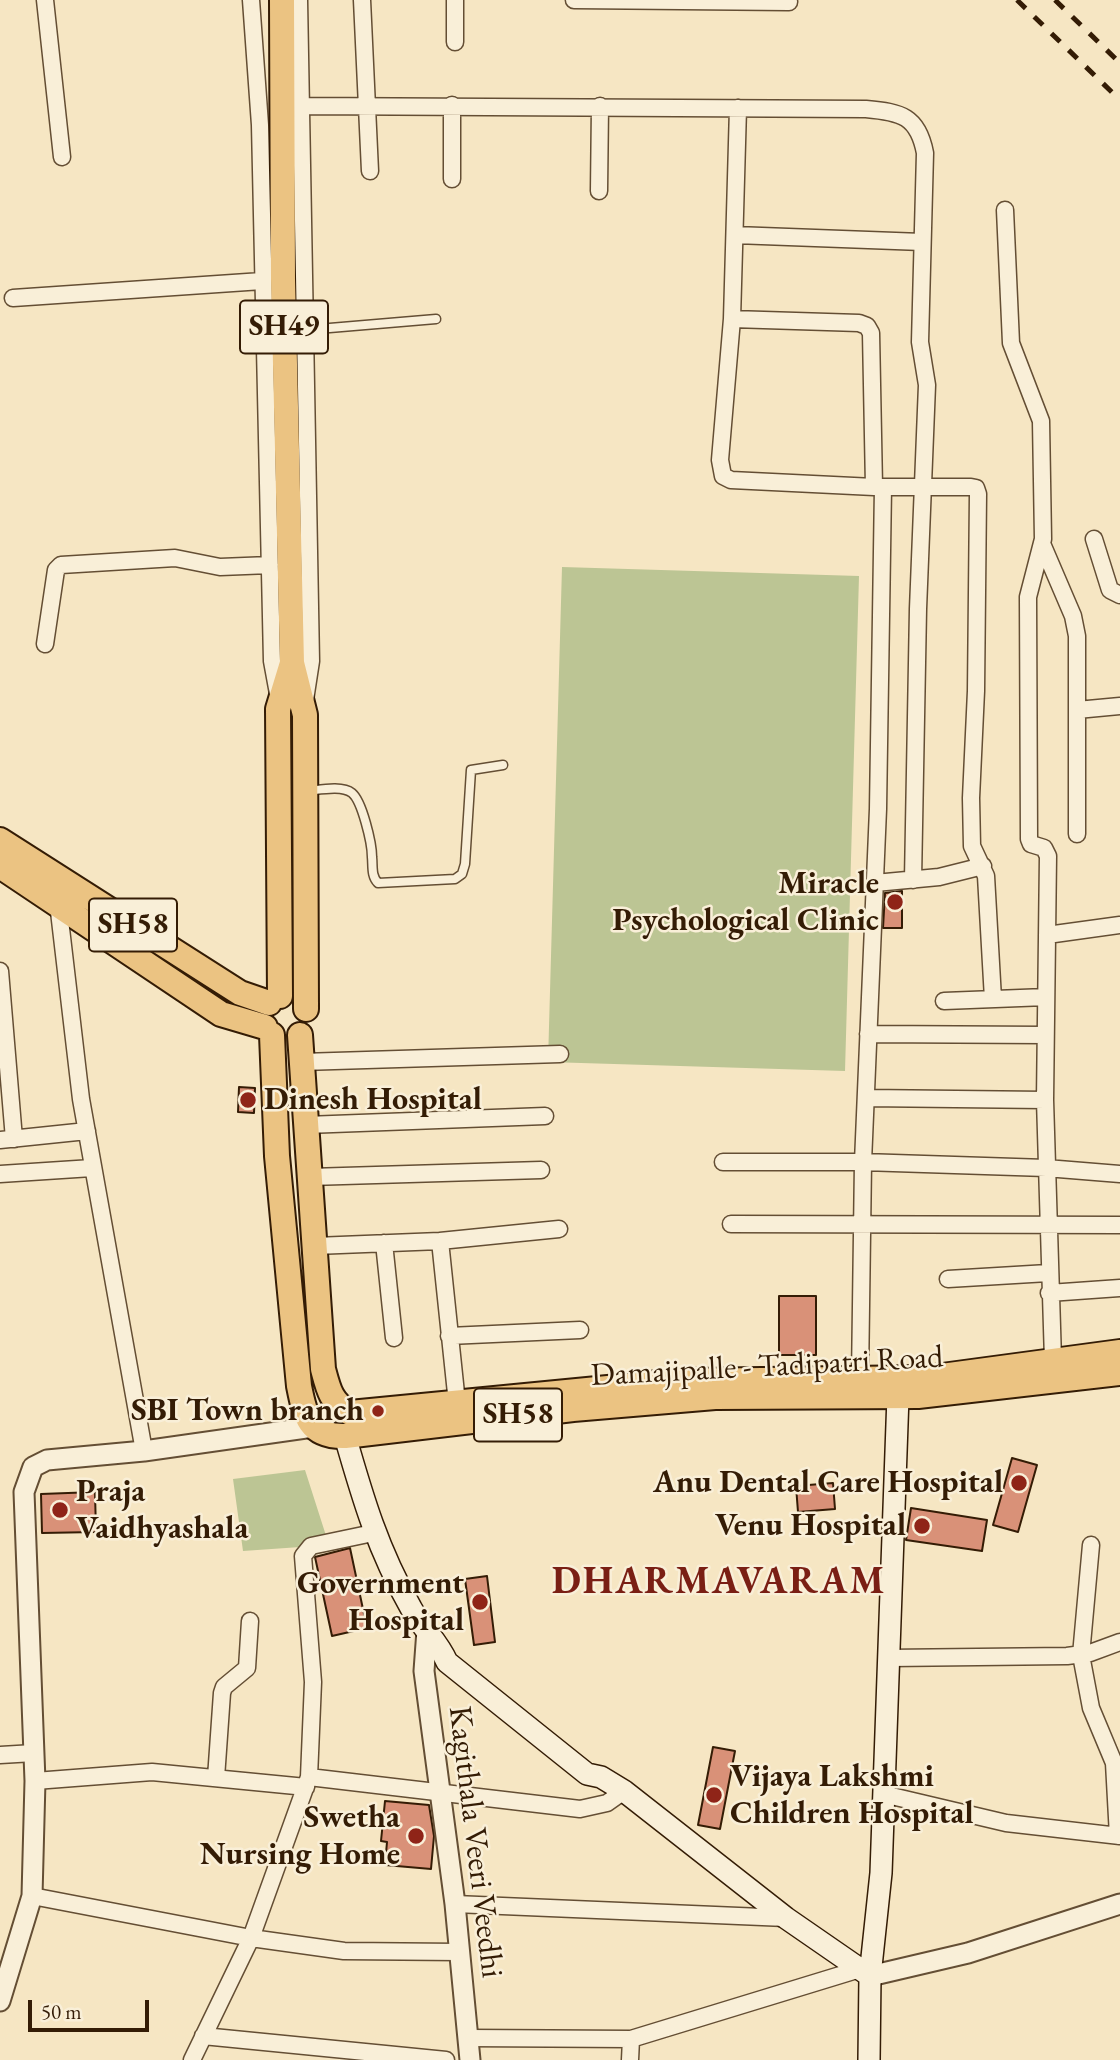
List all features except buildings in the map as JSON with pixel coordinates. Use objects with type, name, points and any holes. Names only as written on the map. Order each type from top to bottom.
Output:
[{"type":"main road","name":"SH49","points":[[271,1015],[304,704],[292,658],[283,279],[282,0]]},
{"type":"main road","name":"SH49","points":[[292,658],[279,699],[293,791],[306,1009]]},
{"type":"main road","name":"SH58","points":[[0,840],[71,902]]},
{"type":"main road","name":"SH58","points":[[0,866],[240,993],[271,1015],[288,1040],[300,1035]]},
{"type":"main road","name":"SH58","points":[[271,1015],[292,997],[306,1009]]},
{"type":"main road","points":[[306,1009],[307,1023],[300,1035],[323,1369],[329,1393],[344,1419],[373,1534],[412,1611],[441,1648],[456,1653],[560,1736],[591,1762],[601,1777],[624,1791],[786,1918],[865,1973]]},
{"type":"main road","points":[[271,1015],[277,1157],[290,1303],[299,1386],[313,1427]]},
{"type":"main road","name":"Damajipalle - Tadipatri Road","points":[[313,1427],[323,1435],[344,1419],[457,1403],[680,1381],[927,1378],[1120,1352]]},
{"type":"main road","name":"Damajipalle - Tadipatri Road","points":[[344,1419],[560,1410],[715,1397],[930,1395],[1013,1383],[1120,1373]]},
{"type":"main road","points":[[869,2060],[865,1973],[881,1873],[898,1396]]},
{"type":"street","points":[[45,0],[62,157]]},
{"type":"street","points":[[251,0],[260,125],[272,661],[279,699]]},
{"type":"street","points":[[299,0],[311,661],[304,704]]},
{"type":"street","points":[[362,0],[370,171]]},
{"type":"street","points":[[455,0],[455,42]]},
{"type":"street","points":[[574,0],[789,2]]},
{"type":"street","points":[[452,180],[453,105]]},
{"type":"street","points":[[301,106],[876,109],[901,115],[915,124],[922,136],[925,153],[920,342],[927,385],[922,486],[913,880]]},
{"type":"street","points":[[599,191],[600,106]]},
{"type":"street","points":[[738,108],[732,319],[720,460],[723,476],[731,480],[878,487],[971,487],[978,494],[972,846],[986,876],[993,999]]},
{"type":"street","points":[[1006,210],[1011,343],[1041,421],[1043,546],[1028,597],[1028,825],[1031,844],[1044,848],[1048,856],[1045,1100],[1048,1273],[1053,1360]]},
{"type":"street","points":[[734,235],[922,242]]},
{"type":"street","points":[[13,298],[262,281]]},
{"type":"street","points":[[732,319],[859,323],[867,326],[871,333],[878,487],[875,883],[863,1162],[860,1378]]},
{"type":"street","points":[[1094,539],[1110,590],[1120,595]]},
{"type":"street","points":[[1043,546],[1076,626],[1077,834]]},
{"type":"street","points":[[45,644],[56,570],[61,565],[175,558],[220,567],[270,565]]},
{"type":"street","points":[[1077,710],[1120,706]]},
{"type":"street","points":[[875,883],[939,877],[983,866]]},
{"type":"street","points":[[71,902],[87,1131],[144,1451]]},
{"type":"street","points":[[1047,935],[1120,925]]},
{"type":"street","points":[[0,971],[7,1139],[87,1131]]},
{"type":"street","points":[[944,1001],[1045,997]]},
{"type":"street","points":[[868,1034],[1045,1035]]},
{"type":"street","points":[[302,1062],[560,1054]]},
{"type":"street","points":[[866,1098],[1045,1100]]},
{"type":"street","points":[[306,1125],[545,1116]]},
{"type":"street","points":[[723,1162],[863,1162],[1046,1168],[1120,1174]]},
{"type":"street","points":[[0,1174],[92,1168]]},
{"type":"street","points":[[310,1177],[541,1170]]},
{"type":"street","points":[[731,1224],[1120,1225]]},
{"type":"street","points":[[315,1246],[440,1241],[559,1229]]},
{"type":"street","points":[[440,1241],[457,1403]]},
{"type":"street","points":[[384,1243],[394,1338]]},
{"type":"street","points":[[948,1279],[1048,1273]]},
{"type":"street","points":[[1049,1293],[1120,1288]]},
{"type":"street","points":[[449,1336],[580,1330]]},
{"type":"street","points":[[0,2001],[32,1896],[35,1782],[24,1492],[33,1467],[47,1460],[144,1451],[313,1427]]},
{"type":"street","points":[[192,2060],[251,1938],[308,1782],[313,1682],[303,1556],[311,1546],[373,1534]]},
{"type":"street","points":[[883,1794],[1006,1823],[1119,1836],[1117,1762],[1091,1707],[1081,1655],[1082,1616],[1091,1545]]},
{"type":"street","points":[[216,1778],[223,1687],[247,1668],[250,1620]]},
{"type":"street","name":"Kagithala Veeri Veedhi","points":[[427,1630],[424,1671],[455,1904],[470,2060]]},
{"type":"street","points":[[889,1658],[1081,1655],[1120,1642]]},
{"type":"street","points":[[0,1755],[34,1753]]},
{"type":"street","points":[[35,1782],[152,1772],[308,1782],[580,1809],[607,1803],[624,1791]]},
{"type":"street","points":[[32,1896],[251,1938],[344,1951],[460,1952]]},
{"type":"street","points":[[455,1904],[786,1918]]},
{"type":"street","points":[[468,2038],[631,2039],[865,1973],[968,1952],[1120,1904]]},
{"type":"street","points":[[203,2036],[377,2057],[446,2060]]},
{"type":"street","points":[[630,2060],[631,2039]]},
{"type":"lane","points":[[306,330],[436,319]]},
{"type":"lane","points":[[293,791],[344,789],[358,801],[370,840],[374,878],[378,883],[455,879],[462,874],[465,864],[471,770],[503,765]]},
{"type":"green space","points":[[562,567],[859,576],[845,1071],[548,1062]]},
{"type":"green space","points":[[305,1470],[329,1545],[243,1551],[233,1479]]},
{"type":"railway","points":[[1017,0],[1120,100]]},
{"type":"railway","points":[[1055,0],[1120,63]]},
{"type":"place","name":"Miracle Psychological Clinic","points":[[895,902]]},
{"type":"place","name":"Dinesh Hospital","points":[[248,1100]]},
{"type":"place","name":"SBI Town branch","points":[[378,1411]]},
{"type":"place","name":"Anu Dental Care Hospital","points":[[1019,1483]]},
{"type":"place","name":"Praja Vaidhyashala","points":[[60,1510]]},
{"type":"place","name":"Venu Hospital","points":[[922,1526]]},
{"type":"place","name":"Government Hospital","points":[[480,1602]]},
{"type":"place","name":"Vijaya Lakshmi Children Hospital","points":[[714,1795]]},
{"type":"place","name":"Swetha Nursing Home","points":[[416,1836]]},
{"type":"district","name":"DHARMAVARAM","points":[[719,1583]]}]
